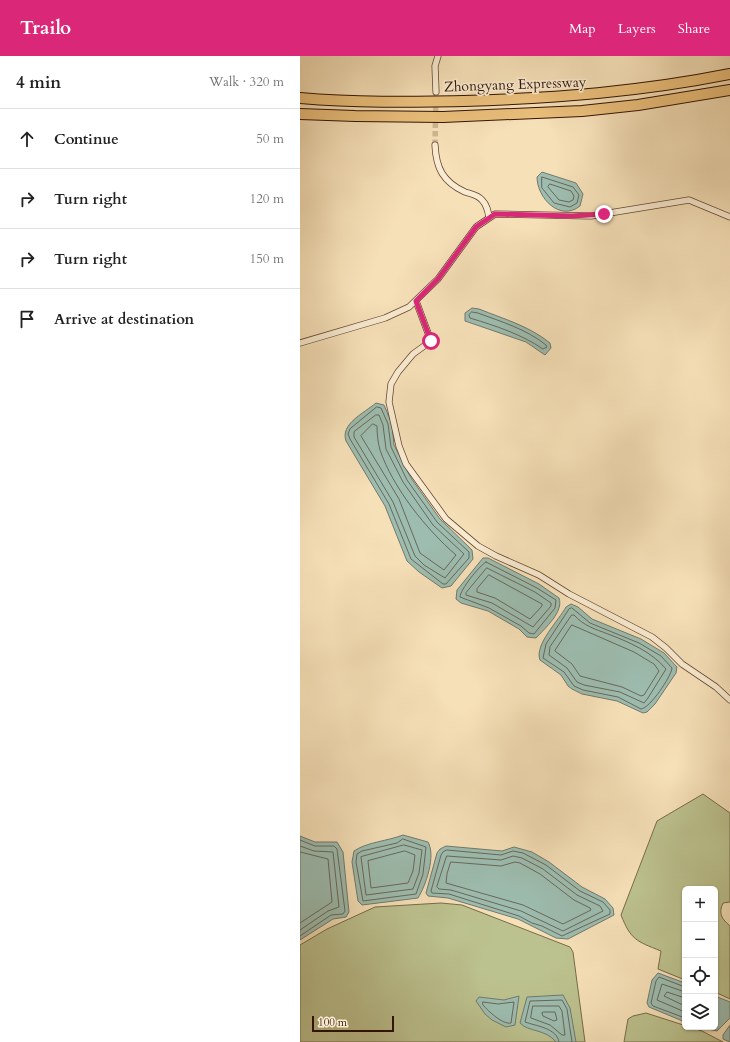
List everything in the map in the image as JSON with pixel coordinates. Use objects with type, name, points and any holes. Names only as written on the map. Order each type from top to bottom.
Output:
[{"type":"highway","name":"Zhongyang Expressway","points":[[300,98],[355,101],[435,102],[581,96],[643,89],[730,74]]},
{"type":"highway","name":"Zhongyang Expressway","points":[[300,114],[443,117],[582,111],[645,104],[730,90]]},
{"type":"street","points":[[436,92],[435,66],[438,56]]},
{"type":"street","points":[[435,145],[438,168],[449,183],[453,187],[479,197],[486,205],[489,218]]},
{"type":"street","points":[[300,343],[385,318],[401,311],[416,301],[438,279],[476,227],[495,214],[592,216],[689,200],[730,217]]},
{"type":"street","points":[[416,301],[431,341],[414,354],[398,372],[391,384],[389,402],[398,446],[406,464],[446,520],[478,546],[496,556],[539,575],[569,594],[652,637],[682,664],[716,687],[730,700]]},
{"type":"green space","points":[[703,794],[730,813],[730,902],[723,903],[721,913],[723,919],[730,926],[730,999],[718,993],[718,886],[682,886],[682,979],[658,969],[661,951],[635,939],[628,930],[621,915],[657,821]]},
{"type":"green space","points":[[441,903],[462,905],[570,947],[573,952],[585,1042],[300,1042],[300,945],[327,929],[375,907]]},
{"type":"green space","points":[[646,1013],[682,1025],[682,1030],[699,1030],[723,1042],[624,1042],[628,1019],[633,1016]]},
{"type":"water","points":[[542,172],[576,183],[583,194],[580,206],[572,210],[565,211],[558,209],[545,200],[538,185],[537,177]]},
{"type":"water","points":[[472,308],[479,309],[525,327],[550,343],[551,348],[545,355],[526,342],[465,321],[465,313]]},
{"type":"water","points":[[376,403],[384,405],[392,424],[394,445],[411,478],[440,519],[472,550],[473,559],[451,586],[442,588],[419,572],[407,561],[385,506],[346,441],[346,429],[354,419]]},
{"type":"water","points":[[483,558],[488,558],[539,584],[559,598],[559,609],[553,620],[536,638],[527,637],[519,629],[488,611],[461,603],[456,599],[457,590]]},
{"type":"water","points":[[571,604],[578,607],[592,619],[641,639],[664,653],[677,667],[676,673],[655,704],[647,712],[643,713],[617,701],[582,694],[568,686],[561,675],[540,660],[539,654],[544,640],[566,607]]},
{"type":"water","points":[[403,835],[428,842],[430,848],[431,855],[429,870],[418,898],[362,905],[358,901],[352,862],[354,851],[371,844]]},
{"type":"water","points":[[300,836],[315,842],[337,842],[343,852],[349,912],[346,917],[333,919],[300,940]]},
{"type":"water","points":[[446,846],[502,851],[514,847],[532,852],[549,862],[582,887],[605,899],[613,908],[614,915],[568,939],[556,938],[518,919],[448,898],[428,896],[426,893],[437,853],[440,849]]},
{"type":"water","points":[[658,973],[682,982],[682,1021],[649,1007],[647,1003],[652,980]]},
{"type":"water","points":[[563,995],[570,1008],[576,1042],[556,1042],[547,1035],[523,1026],[520,1023],[527,997]]},
{"type":"water","points":[[519,996],[515,1025],[506,1027],[492,1020],[485,1014],[476,1001],[479,997],[504,1000]]},
{"type":"water","points":[[718,997],[730,1002],[730,1018],[718,1030]]},
{"type":"water","points":[[730,1025],[730,1042],[723,1039],[723,1035]]},
{"type":"tunnel","points":[[435,145],[436,92]]},
{"type":"route","points":[[431,341],[416,301],[434,284],[469,235],[480,223],[495,214],[572,216],[592,216],[604,214]]}]
